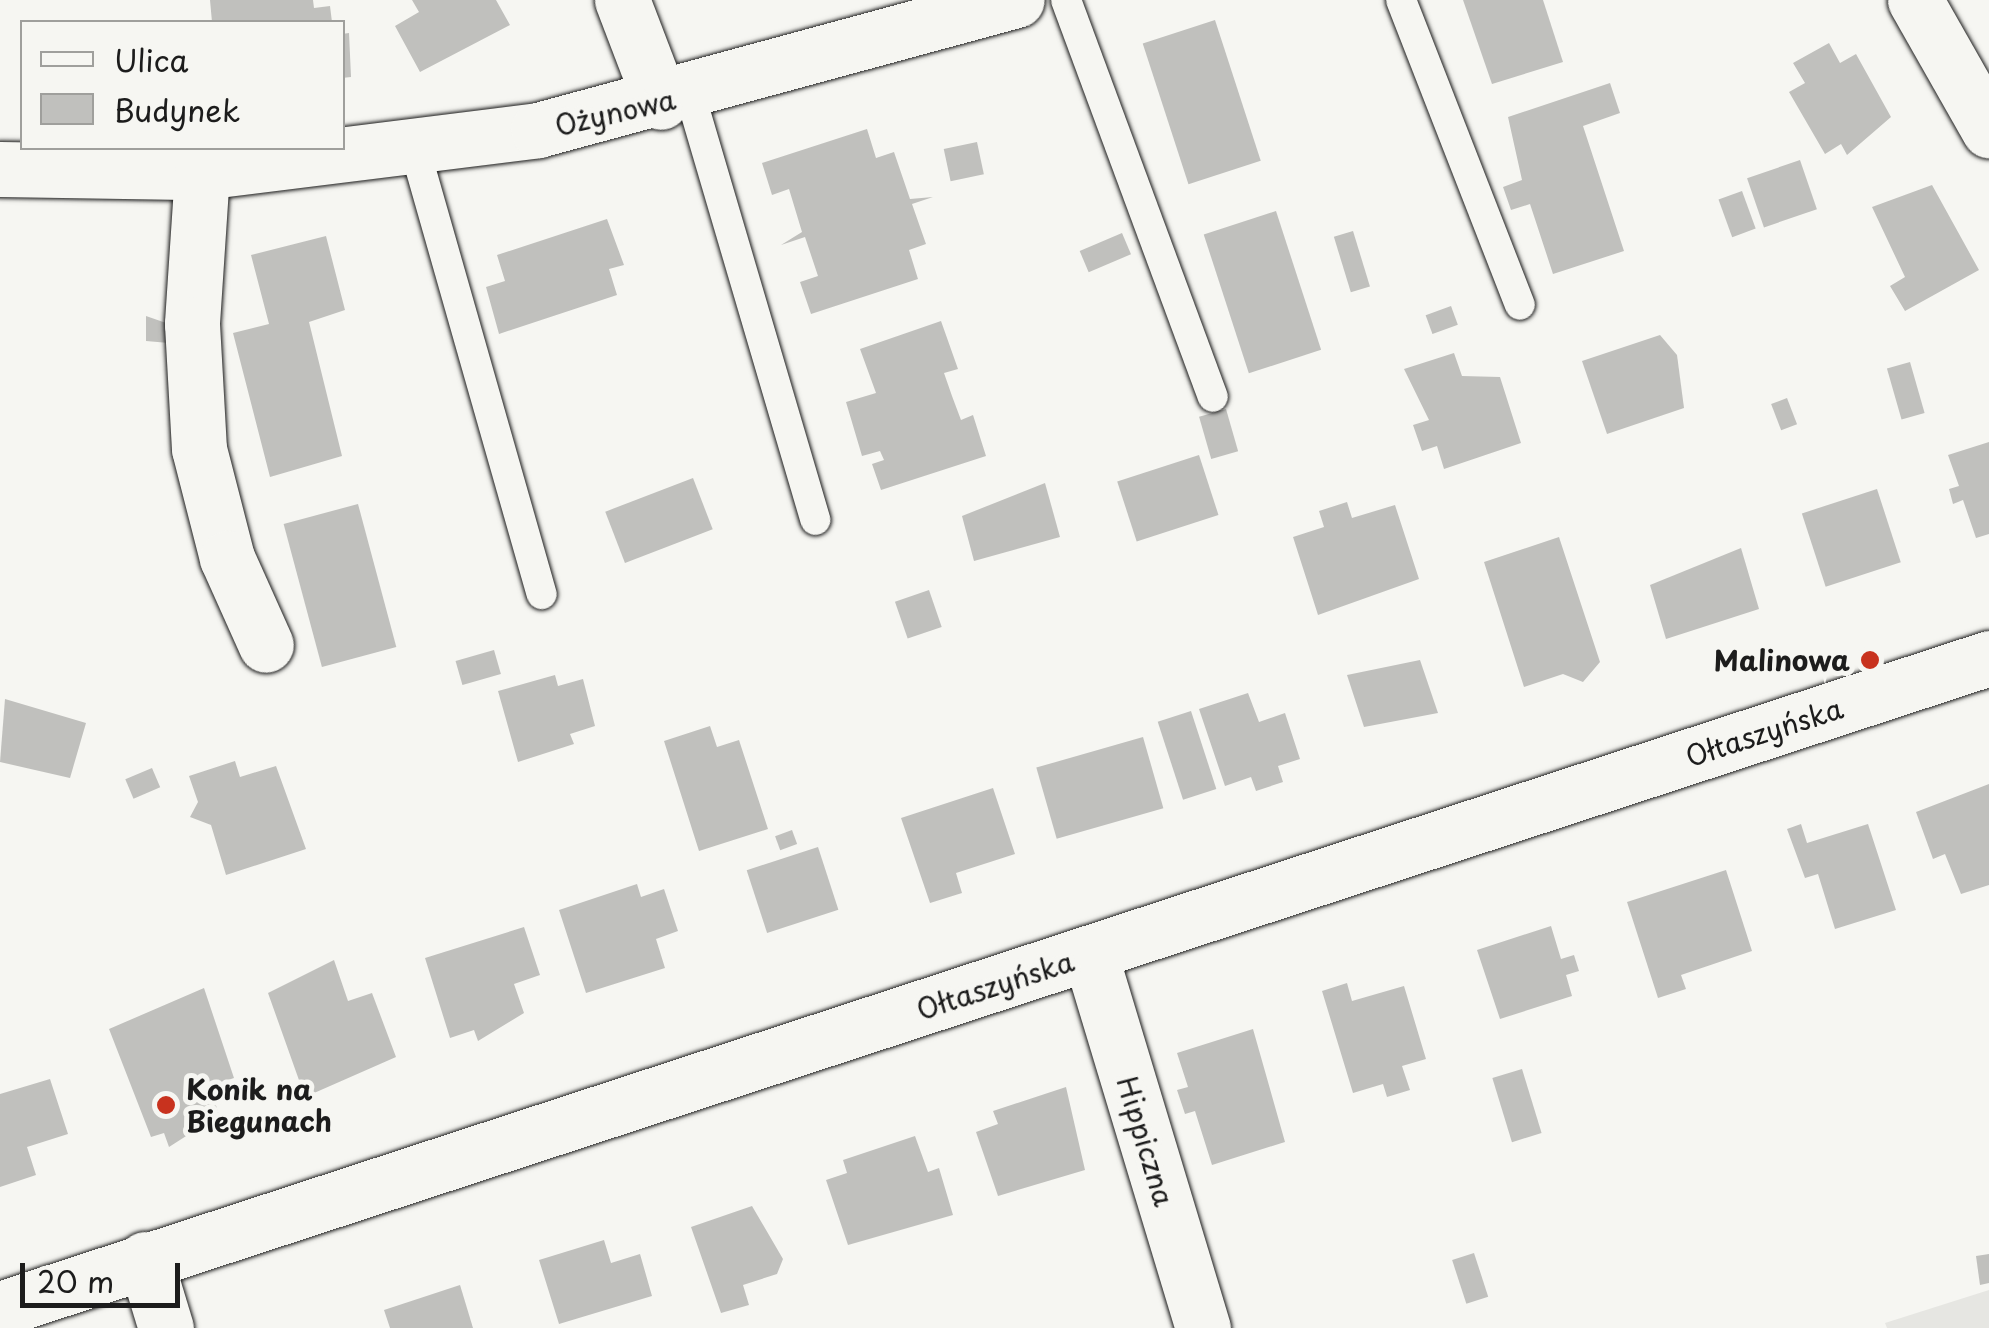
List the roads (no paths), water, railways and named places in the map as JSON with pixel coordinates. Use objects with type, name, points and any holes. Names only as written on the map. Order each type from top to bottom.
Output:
[{"type":"street","points":[[622,0],[676,98]]},
{"type":"street","name":"Ożynowa","points":[[0,169],[202,172],[414,146],[676,98],[1017,0]]},
{"type":"street","points":[[1914,0],[1989,130]]},
{"type":"street","points":[[202,172],[192,324],[199,449],[227,558],[266,645]]},
{"type":"street","name":"Ołtaszyńska","points":[[0,1309],[1989,658]]},
{"type":"street","name":"Hippiczna","points":[[1090,954],[1203,1328]]},
{"type":"street","points":[[145,1259],[166,1328]]},
{"type":"lane","points":[[1066,0],[1213,397]]},
{"type":"lane","points":[[1402,0],[1520,305]]},
{"type":"lane","points":[[676,98],[815,520]]},
{"type":"lane","points":[[414,146],[542,594]]},
{"type":"place","name":"Malinowa","points":[[1870,660]]},
{"type":"place","name":"Konik na Biegunach","points":[[166,1105]]}]
